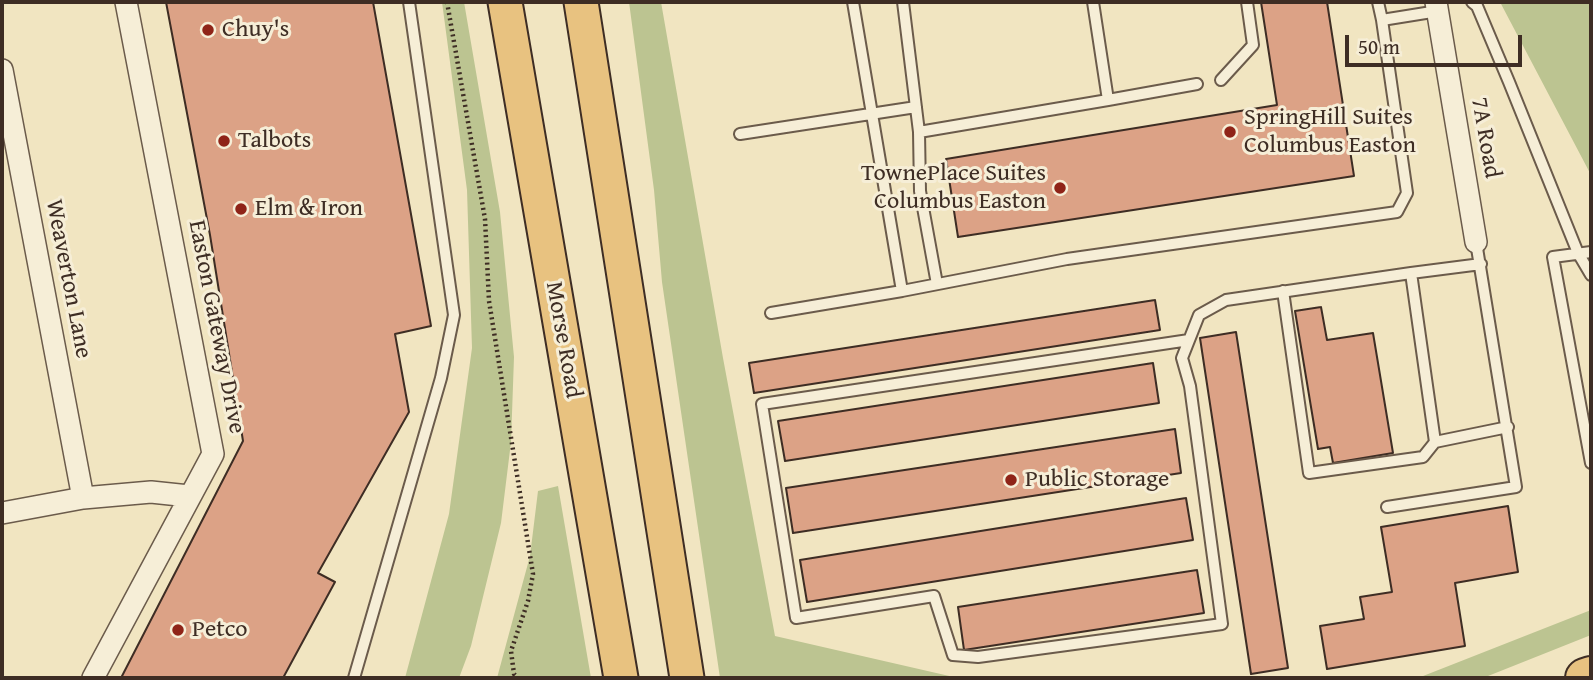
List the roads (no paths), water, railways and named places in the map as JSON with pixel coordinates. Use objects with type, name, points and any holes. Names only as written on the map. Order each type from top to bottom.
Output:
[{"type":"highway","points":[[1585,678],[1591,676]]},
{"type":"main road","name":"Morse Road","points":[[505,2],[621,678]]},
{"type":"main road","points":[[580,2],[687,678]]},
{"type":"street","name":"Easton Gateway Drive","points":[[93,678],[213,454],[126,2]]},
{"type":"street","name":"7A Road","points":[[1437,6],[1476,242]]},
{"type":"street","name":"Weaverton Lane","points":[[2,70],[83,498]]},
{"type":"street","points":[[2,513],[83,498],[151,492],[189,496]]},
{"type":"lane","points":[[354,678],[442,378],[454,315],[409,2]]},
{"type":"lane","points":[[853,2],[902,291]]},
{"type":"lane","points":[[903,2],[919,132],[920,191],[937,284]]},
{"type":"lane","points":[[1093,2],[1108,100]]},
{"type":"lane","points":[[1221,80],[1252,45],[1247,2]]},
{"type":"lane","points":[[771,313],[1067,259],[1397,212],[1407,193],[1378,2]]},
{"type":"lane","points":[[1472,2],[1477,6],[1578,253],[1591,275]]},
{"type":"lane","points":[[1382,20],[1437,6]]},
{"type":"lane","points":[[919,132],[1197,84]]},
{"type":"lane","points":[[740,134],[916,107]]},
{"type":"lane","points":[[1387,507],[1516,487],[1476,242]]},
{"type":"lane","points":[[1591,252],[1553,257],[1591,463]]},
{"type":"lane","points":[[1189,340],[762,404],[796,618],[934,596],[953,655],[978,657],[1222,624],[1190,386],[1182,358],[1199,315],[1226,300],[1481,264]]},
{"type":"lane","points":[[1411,274],[1435,442]]},
{"type":"lane","points":[[1283,291],[1309,473],[1423,457],[1435,442],[1508,428]]},
{"type":"place","name":"Chuy's","points":[[208,30]]},
{"type":"place","name":"SpringHill Suites Columbus Easton","points":[[1230,132]]},
{"type":"place","name":"Talbots","points":[[224,141]]},
{"type":"place","name":"TownePlace Suites Columbus Easton","points":[[1060,188]]},
{"type":"place","name":"Elm & Iron","points":[[241,209]]},
{"type":"place","name":"Public Storage","points":[[1011,480]]},
{"type":"place","name":"Petco","points":[[178,630]]}]
